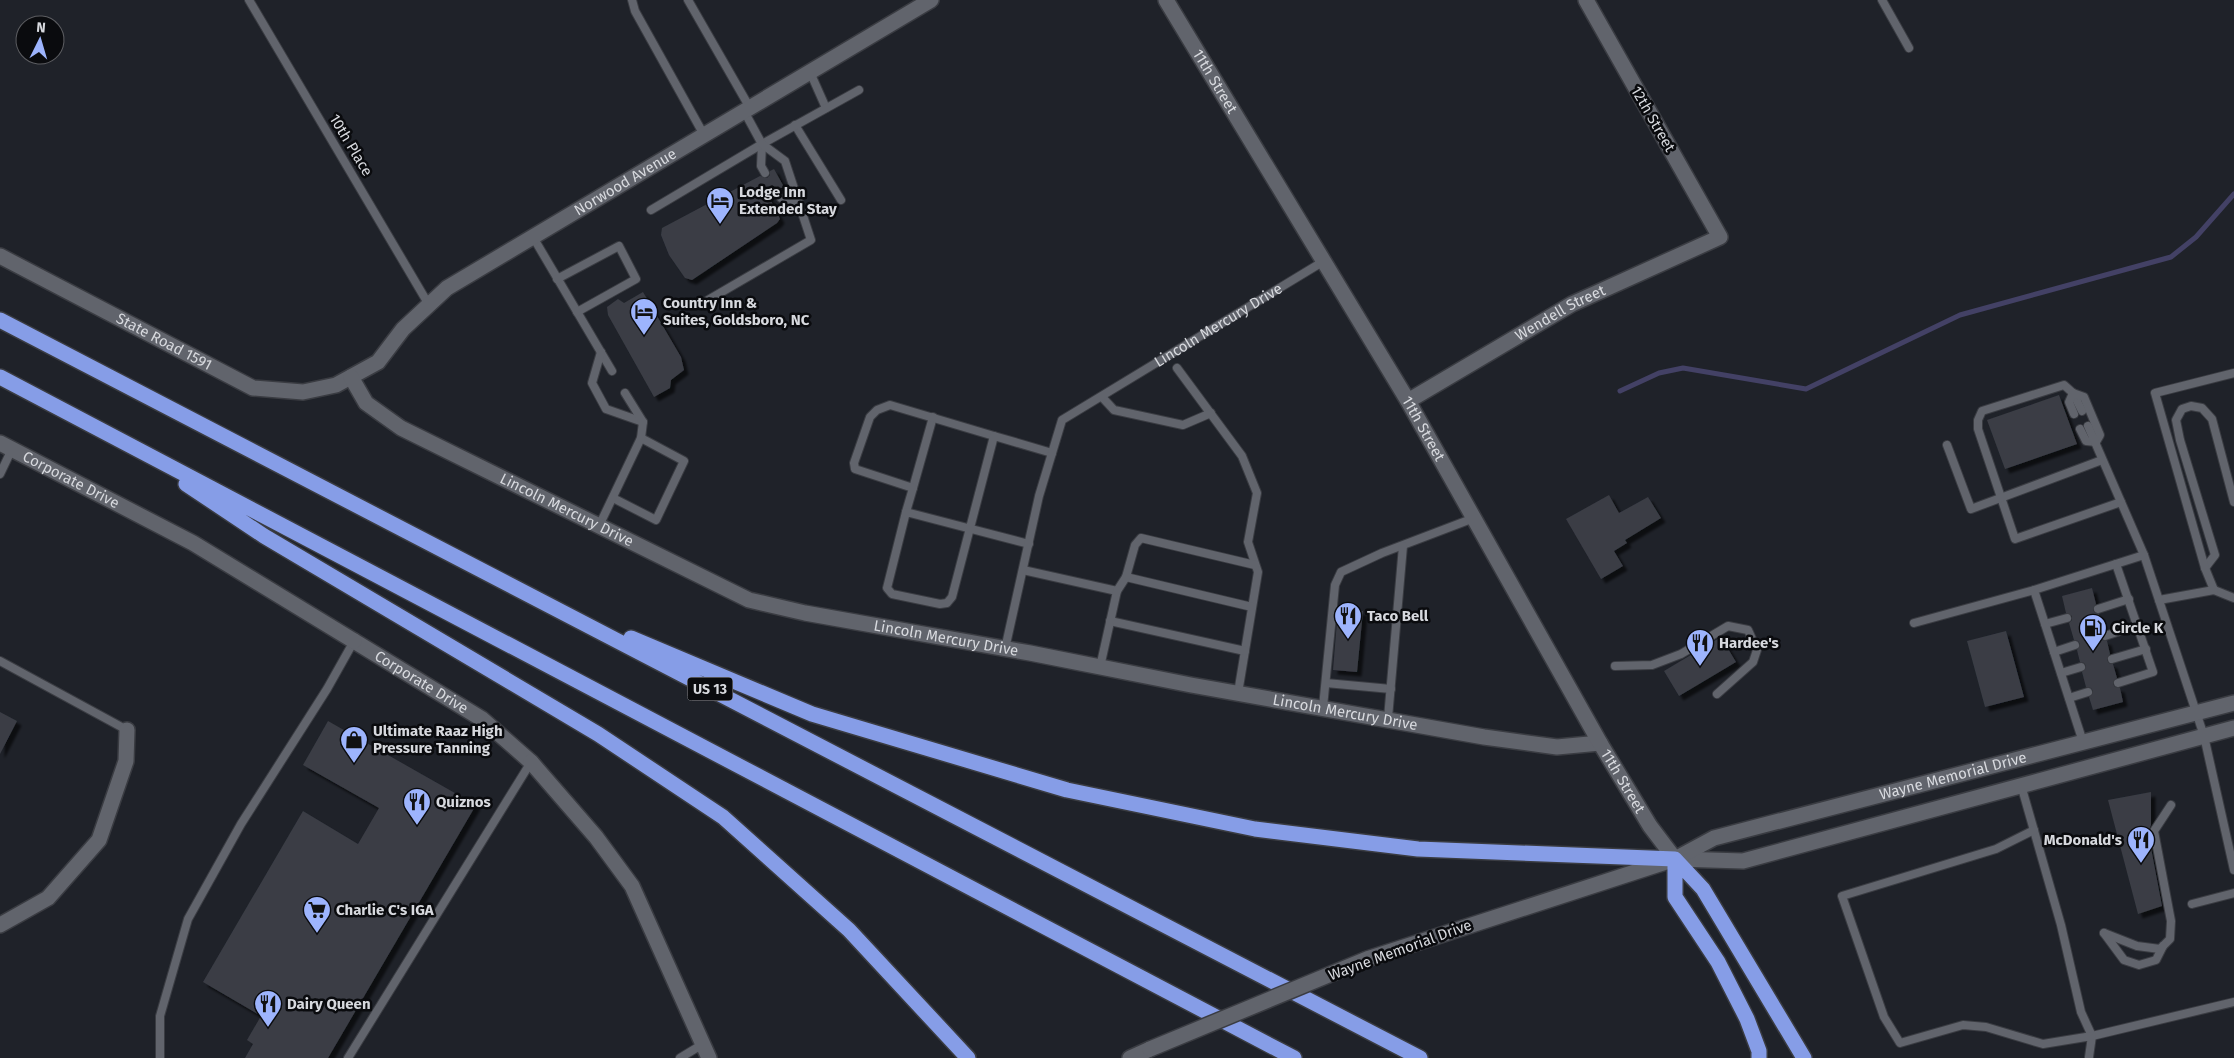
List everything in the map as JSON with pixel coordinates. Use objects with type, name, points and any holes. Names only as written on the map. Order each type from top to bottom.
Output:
[{"type":"highway","name":"US 13","points":[[0,320],[1420,1058]]},
{"type":"highway","points":[[0,377],[1294,1058]]},
{"type":"highway","points":[[123,441],[264,536],[598,734],[723,817],[849,930],[968,1058]]},
{"type":"highway","points":[[532,596],[812,714],[1067,790],[1255,830],[1418,849],[1675,859],[1703,889],[1804,1058]]},
{"type":"highway","points":[[1675,859],[1675,897],[1718,962],[1747,1019],[1760,1058]]},
{"type":"street","name":"Norwood Avenue","points":[[336,385],[378,362],[403,329],[447,288],[931,0]]},
{"type":"street","name":"11th Street","points":[[1166,0],[1408,401],[1600,743],[1650,826],[1675,859]]},
{"type":"street","name":"12th Street","points":[[1586,0],[1720,237]]},
{"type":"street","name":"Wendell Street","points":[[1408,401],[1572,304],[1720,237]]},
{"type":"street","name":"State Road 1591","points":[[0,256],[253,388],[303,392],[336,385]]},
{"type":"street","name":"Lincoln Mercury Drive","points":[[351,377],[366,403],[401,428],[749,600],[805,614],[1006,648],[1238,693],[1388,718],[1484,737],[1556,747],[1600,743]]},
{"type":"street","name":"Corporate Drive","points":[[6,446],[192,543],[482,719],[531,762],[596,836],[632,886],[706,1051]]},
{"type":"street","name":"Wayne Memorial Drive","points":[[1130,1058],[1367,959],[1675,859],[1714,838],[2234,703]]},
{"type":"street","name":"Wayne Memorial Drive","points":[[1675,859],[1743,862],[2234,728]]},
{"type":"street","points":[[0,925],[48,898],[99,840],[126,761],[127,730]]},
{"type":"lane","name":"10th Place","points":[[249,0],[429,305]]},
{"type":"lane","points":[[632,0],[635,10],[704,135]]},
{"type":"lane","points":[[688,0],[747,110],[762,144],[761,166],[765,173]]},
{"type":"lane","points":[[1882,0],[1909,48]]},
{"type":"lane","points":[[810,72],[826,108]]},
{"type":"lane","points":[[651,210],[762,144],[859,90]]},
{"type":"lane","points":[[796,125],[841,200]]},
{"type":"lane","points":[[708,300],[811,240],[785,161],[762,144]]},
{"type":"lane","points":[[776,191],[781,198],[800,204]]},
{"type":"lane","points":[[533,238],[612,371]]},
{"type":"lane","points":[[557,279],[618,246],[636,279],[577,312]]},
{"type":"lane","name":"Lincoln Mercury Drive","points":[[1052,453],[1062,420],[1324,261]]},
{"type":"lane","points":[[601,352],[592,383],[606,409],[643,422]]},
{"type":"lane","points":[[1178,368],[1242,456],[1257,493],[1248,542],[1258,572],[1238,693]]},
{"type":"lane","points":[[2214,590],[2205,568],[2155,393],[2234,373]]},
{"type":"lane","points":[[2096,442],[2100,435],[2084,396],[2072,393],[2064,385],[1982,412],[1978,420],[1978,429],[2015,539],[2121,502]]},
{"type":"lane","points":[[599,526],[641,438],[643,422],[625,393]]},
{"type":"lane","points":[[2072,393],[2069,402],[2078,412]]},
{"type":"lane","points":[[1102,397],[1114,410],[1183,425],[1210,413]]},
{"type":"lane","points":[[913,488],[855,468],[854,463],[870,418],[876,410],[890,404],[1052,453],[1039,496],[1006,648]]},
{"type":"lane","points":[[2205,568],[2214,555],[2180,440],[2176,420],[2182,409],[2191,406],[2202,408],[2212,419],[2234,502]]},
{"type":"lane","points":[[933,417],[888,581],[887,588],[892,594],[940,604],[947,603],[952,598],[994,436]]},
{"type":"lane","points":[[2084,428],[2096,442],[2102,460],[2144,554],[2204,736],[2234,870]]},
{"type":"lane","points":[[612,498],[656,520],[684,461],[641,438]]},
{"type":"lane","points":[[1947,445],[1971,509],[2102,460]]},
{"type":"lane","points":[[0,474],[6,446]]},
{"type":"lane","points":[[906,512],[969,530],[1029,544]]},
{"type":"lane","points":[[1324,707],[1335,585],[1341,572],[1382,553],[1474,518]]},
{"type":"lane","points":[[1100,666],[1117,591],[1126,577],[1135,545],[1141,538],[1255,565]]},
{"type":"lane","points":[[1388,718],[1403,546]]},
{"type":"lane","points":[[1914,623],[2034,590],[2144,554]]},
{"type":"lane","points":[[2116,564],[2153,672],[2118,683]]},
{"type":"lane","points":[[1023,570],[1117,591]]},
{"type":"lane","points":[[1126,577],[1252,607]]},
{"type":"lane","points":[[2034,590],[2084,742]]},
{"type":"lane","points":[[2159,600],[2214,590],[2234,598]]},
{"type":"lane","points":[[2098,609],[2129,599]]},
{"type":"lane","points":[[2046,624],[2068,618]]},
{"type":"lane","points":[[1110,621],[1245,651]]},
{"type":"lane","points":[[2105,636],[2138,625]]},
{"type":"lane","points":[[1614,666],[1652,665],[1681,654],[1728,626],[1748,630],[1757,650],[1753,662],[1717,694]]},
{"type":"lane","points":[[160,1058],[160,1016],[188,919],[241,824],[327,689],[354,641]]},
{"type":"lane","points":[[2054,652],[2075,646]]},
{"type":"lane","points":[[2112,659],[2146,649]]},
{"type":"lane","points":[[0,661],[127,730]]},
{"type":"lane","points":[[2061,673],[2081,667]]},
{"type":"lane","points":[[1326,683],[1391,688]]},
{"type":"lane","points":[[2069,698],[2088,692]]},
{"type":"lane","points":[[348,1058],[531,762]]},
{"type":"lane","points":[[2021,785],[2061,925],[2081,1012],[2092,1036],[2089,1058]]},
{"type":"lane","points":[[2164,944],[2156,960],[2139,966],[2124,960],[2104,933],[2137,946],[2160,949],[2164,944],[2170,938],[2171,921],[2154,831],[2171,805]]},
{"type":"lane","points":[[2034,830],[1996,849],[1842,896],[1884,1017],[1900,1043],[1963,1025],[1986,1027],[2043,1044],[2092,1036],[2234,1002]]},
{"type":"lane","points":[[2192,904],[2234,893]]},
{"type":"lane","points":[[680,1058],[706,1051]]},
{"type":"building","name":"Lodge Inn Extended Stay","points":[[774,169],[784,187],[773,186],[771,193],[768,195],[780,219],[777,223],[692,280],[685,278],[669,255],[661,235],[662,228],[760,176],[767,178],[770,175],[770,171]]},
{"type":"building","name":"Country Inn & Suites, Goldsboro, NC","points":[[643,292],[681,357],[684,370],[671,380],[670,388],[654,397],[608,315],[607,307],[618,299],[624,303]]},
{"type":"building","points":[[2059,395],[2077,444],[2005,469],[1987,420]]},
{"type":"building","points":[[1609,495],[1619,513],[1648,497],[1661,518],[1625,540],[1627,543],[1614,551],[1623,566],[1601,579],[1566,519]]},
{"type":"building","name":"Circle K","points":[[2092,588],[2096,604],[2093,610],[2099,614],[2104,630],[2100,637],[2102,640],[2107,641],[2110,654],[2107,660],[2113,664],[2117,678],[2113,684],[2115,687],[2120,688],[2123,702],[2093,710],[2089,697],[2093,691],[2091,688],[2086,687],[2082,672],[2086,666],[2080,662],[2077,650],[2080,644],[2074,640],[2069,623],[2072,620],[2072,616],[2066,613],[2062,596]]},
{"type":"building","name":"Taco Bell","points":[[1338,609],[1363,611],[1357,672],[1333,670]]},
{"type":"building","points":[[2006,631],[2024,697],[1985,707],[1967,641]]},
{"type":"building","name":"Hardee's","points":[[1721,637],[1736,662],[1679,696],[1664,671]]},
{"type":"building","points":[[0,712],[17,721],[0,754]]},
{"type":"building","name":"Charlie C's IGA","points":[[328,721],[476,805],[328,1058],[245,1058],[253,1044],[247,1040],[261,1016],[203,982],[303,811],[358,844],[379,808],[303,765]]},
{"type":"building","name":"McDonald's","points":[[2151,792],[2151,825],[2148,832],[2162,906],[2138,914],[2108,800]]},
{"type":"waterway","points":[[1620,391],[1659,373],[1683,368],[1806,389],[1960,315],[2171,257],[2196,237],[2234,194]]},
{"type":"place","name":"Lodge Inn Extended Stay","points":[[720,225]]},
{"type":"place","name":"Country Inn & Suites, Goldsboro, NC","points":[[644,336]]},
{"type":"place","name":"Taco Bell","points":[[1348,640]]},
{"type":"place","name":"Circle K","points":[[2093,652]]},
{"type":"place","name":"Hardee's","points":[[1700,667]]},
{"type":"place","name":"Ultimate Raaz High Pressure Tanning","points":[[354,764]]},
{"type":"place","name":"Quiznos","points":[[417,826]]},
{"type":"place","name":"McDonald's","points":[[2141,864]]},
{"type":"place","name":"Charlie C's IGA","points":[[317,934]]},
{"type":"place","name":"Dairy Queen","points":[[268,1028]]}]
